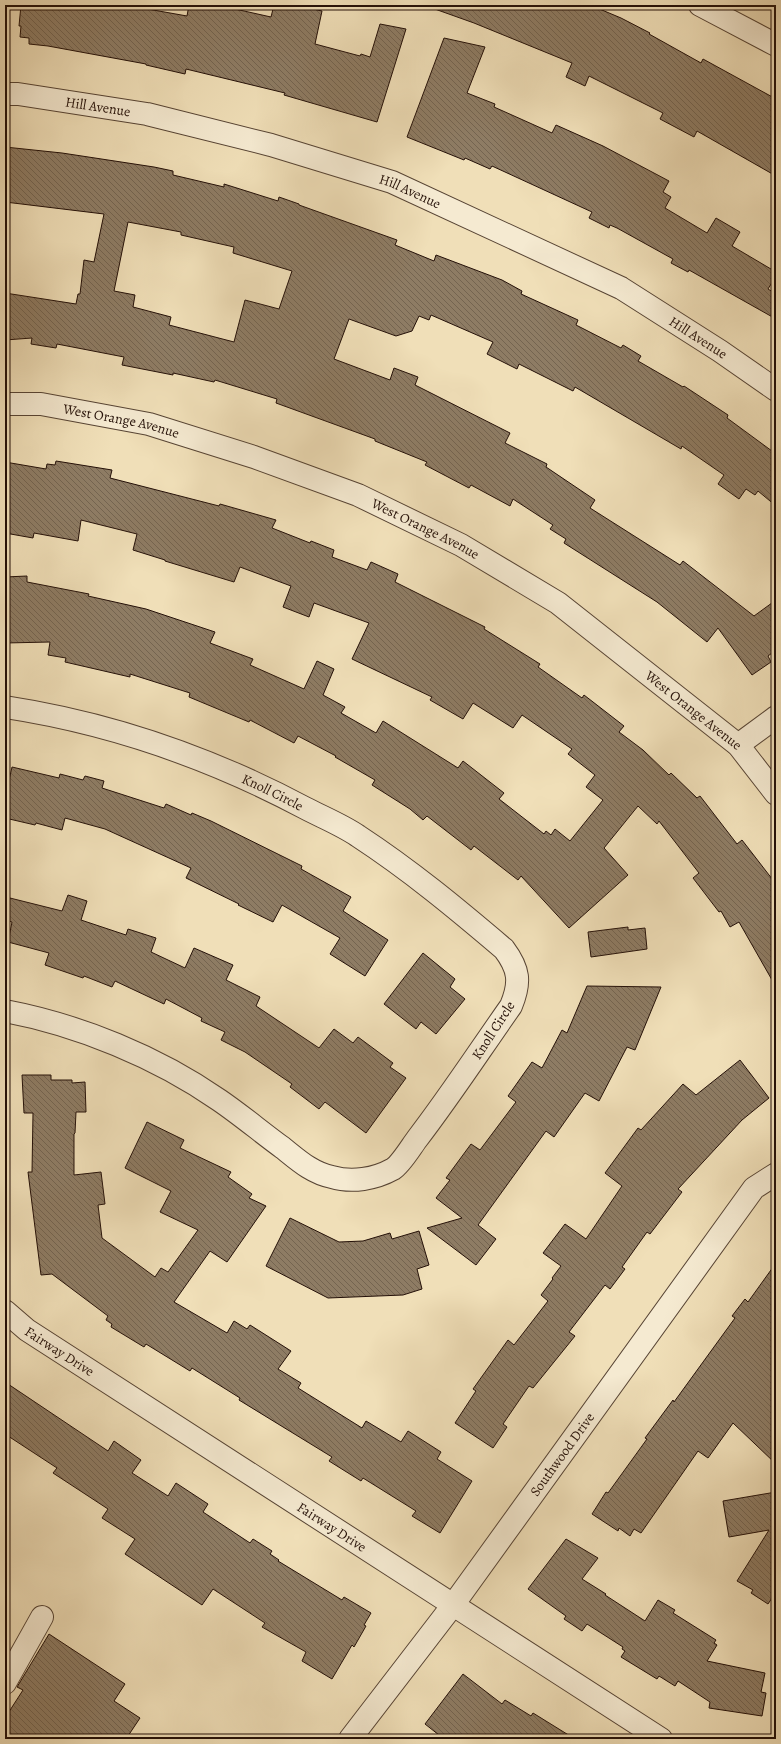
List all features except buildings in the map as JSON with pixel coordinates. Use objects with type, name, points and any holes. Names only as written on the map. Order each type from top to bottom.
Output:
[{"type":"street","points":[[700,5],[729,11],[776,45]]},
{"type":"street","name":"Hill Avenue","points":[[5,94],[18,94],[147,114],[271,146],[392,182],[621,288],[720,351],[776,390]]},
{"type":"street","name":"West Orange Avenue","points":[[5,404],[41,404],[149,424],[254,457],[358,495],[461,545],[558,603],[738,745],[776,794]]},
{"type":"street","name":"Knoll Circle","points":[[5,707],[48,713],[118,731],[162,746],[258,784],[291,800],[357,835],[434,890],[504,949],[513,961],[518,976],[517,992],[511,1006],[429,1123],[395,1168],[375,1177],[353,1180],[332,1178],[311,1170],[218,1100],[156,1064],[75,1028],[31,1016],[5,1011]]},
{"type":"street","points":[[738,745],[776,717]]},
{"type":"street","name":"Southwood Drive","points":[[350,1739],[453,1605],[754,1188],[776,1174]]},
{"type":"street","name":"Fairway Drive","points":[[5,1311],[27,1330],[661,1739]]},
{"type":"street","points":[[5,1683],[42,1618]]}]
